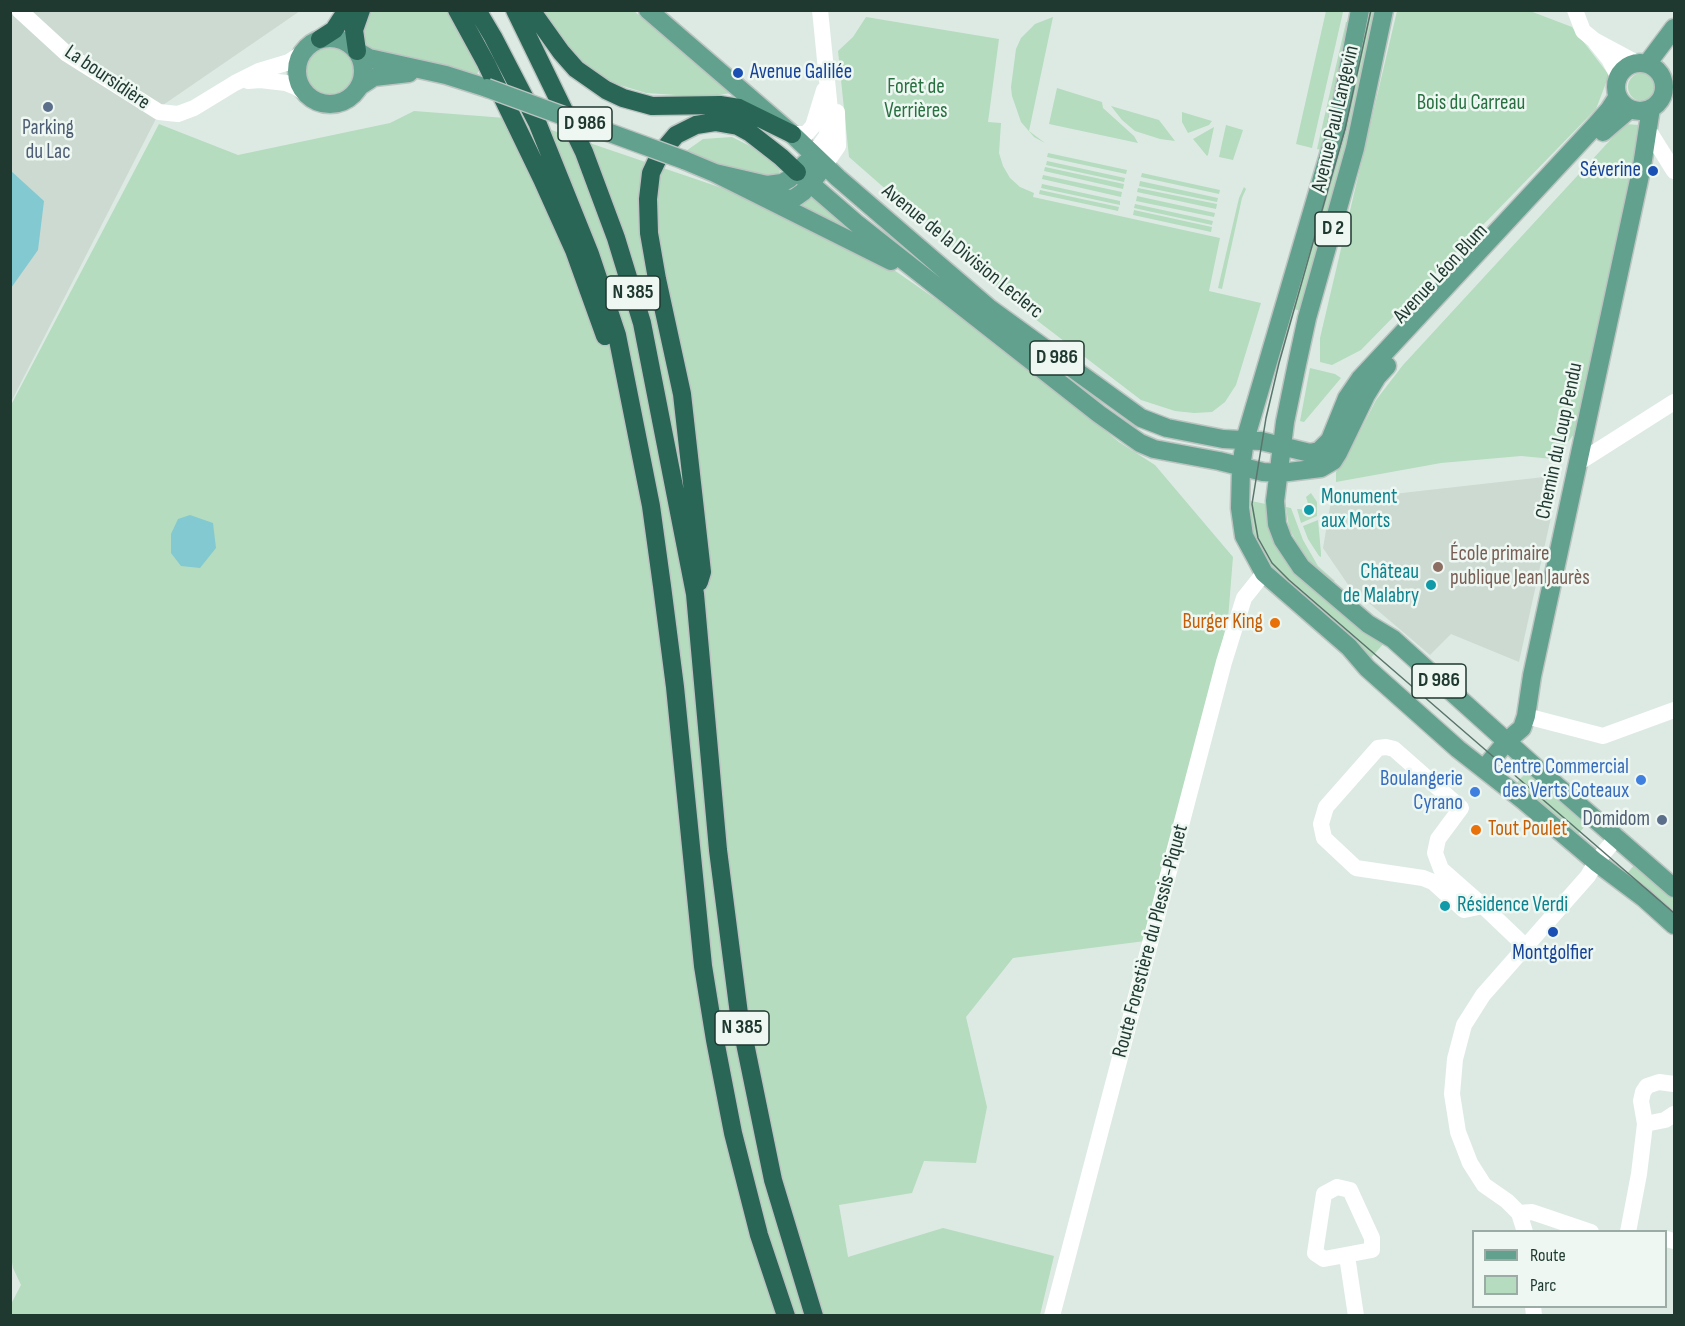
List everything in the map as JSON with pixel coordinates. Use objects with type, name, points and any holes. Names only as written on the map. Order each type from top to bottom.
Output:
[{"type":"highway","points":[[320,39],[334,30],[347,10]]},
{"type":"highway","points":[[357,51],[354,30],[361,10]]},
{"type":"highway","points":[[457,10],[486,63],[574,250],[607,342],[621,394],[633,411]]},
{"type":"highway","name":"N 385","points":[[477,10],[493,36],[537,123],[590,254],[617,335],[651,506],[675,687],[703,966],[715,1040],[733,1133],[759,1235],[786,1316]]},
{"type":"highway","name":"N 385","points":[[515,10],[584,152],[616,238],[642,323],[695,594],[718,850],[739,1014],[773,1180],[814,1316]]},
{"type":"highway","points":[[531,10],[576,69],[606,90],[623,98],[652,106],[720,105],[739,108],[792,134]]},
{"type":"highway","points":[[695,594],[702,572],[696,513],[682,394],[649,232],[648,199],[651,173],[660,154],[676,135],[696,125],[715,123],[738,126],[748,132],[781,156],[804,178]]},
{"type":"main road","name":"D 986","points":[[648,10],[792,134]]},
{"type":"main road","name":"Avenue Paul Langevin","points":[[1264,573],[1244,536],[1241,518],[1241,468],[1245,440],[1337,127],[1360,10]]},
{"type":"main road","name":"Avenue Paul Langevin","points":[[1283,447],[1285,422],[1307,318],[1355,148],[1384,10]]},
{"type":"main road","points":[[1642,63],[1668,70],[1661,98],[1651,108],[1637,111],[1624,103],[1616,86],[1618,76],[1626,67],[1642,63],[1674,28]]},
{"type":"main road","points":[[320,39],[339,39],[357,51],[363,68],[360,86],[350,99],[343,103],[325,104],[309,97],[302,89],[297,75],[298,61],[301,54],[312,43],[320,39]]},
{"type":"main road","name":"D 986","points":[[357,51],[369,58],[459,79],[487,88],[684,160],[887,258],[944,292]]},
{"type":"main road","name":"D 986","points":[[360,86],[374,77],[430,72]]},
{"type":"main road","name":"Avenue Léon Blum","points":[[1302,452],[1314,453],[1323,448],[1330,440],[1347,398],[1360,379],[1609,110],[1624,103]]},
{"type":"main road","name":"Avenue Léon Blum","points":[[1241,468],[1280,473],[1312,470],[1333,461],[1377,377],[1610,124],[1624,103]]},
{"type":"main road","name":"Chemin du Loup Pendu","points":[[1484,769],[1507,741],[1522,728],[1526,716],[1532,676],[1649,131],[1651,108]]},
{"type":"main road","name":"Avenue de la Division Leclerc","points":[[792,134],[989,308],[1141,418],[1167,428],[1223,439],[1261,441],[1302,452]]},
{"type":"main road","points":[[747,190],[788,200],[799,196],[804,178],[819,160]]},
{"type":"main road","points":[[715,173],[767,185],[804,178]]},
{"type":"main road","name":"Avenue de la Division Leclerc","points":[[804,178],[856,223],[1124,433],[1154,450],[1219,461],[1241,468]]},
{"type":"main road","name":"D 2","points":[[1280,473],[1283,447]]},
{"type":"main road","name":"D 986","points":[[1280,473],[1275,501],[1277,524],[1283,540],[1301,567],[1368,624],[1393,639],[1674,888]]},
{"type":"main road","name":"D 986","points":[[1264,573],[1349,647],[1367,668],[1458,749],[1596,862],[1644,898],[1674,925]]},
{"type":"street","name":"La boursidière","points":[[19,10],[67,54],[154,111],[178,114],[186,112],[235,83],[259,71],[289,62],[301,54]]},
{"type":"street","points":[[1575,10],[1583,31],[1594,40],[1609,59],[1618,76]]},
{"type":"street","points":[[819,160],[830,126],[821,13]]},
{"type":"street","points":[[1594,40],[1642,63]]},
{"type":"street","points":[[819,160],[837,149],[839,136],[834,82],[823,41]]},
{"type":"street","points":[[792,134],[806,134],[813,126],[824,91],[825,62]]},
{"type":"street","name":"La boursidière","points":[[235,83],[273,80],[296,87],[309,97]]},
{"type":"street","points":[[1649,131],[1674,171]]},
{"type":"street","points":[[1578,464],[1674,402]]},
{"type":"street","name":"Route Forestière du Plessis-Piquet","points":[[1052,1316],[1224,662],[1244,598],[1264,573]]},
{"type":"street","points":[[1526,716],[1603,736],[1674,710]]},
{"type":"street","points":[[1483,906],[1464,910],[1434,882],[1423,878],[1356,868],[1324,838],[1321,824],[1326,807],[1378,748],[1394,749],[1461,808],[1438,839],[1435,853],[1441,869],[1483,906],[1526,948]]},
{"type":"street","points":[[1524,1230],[1519,1213],[1507,1201],[1484,1185],[1470,1163],[1458,1132],[1452,1094],[1455,1059],[1464,1025],[1483,995],[1588,876],[1596,862],[1617,837]]},
{"type":"street","points":[[1628,1230],[1639,1174],[1645,1124],[1641,1101],[1642,1092],[1647,1086],[1659,1082],[1674,1084]]},
{"type":"street","points":[[1645,1124],[1665,1120],[1674,1114]]},
{"type":"street","points":[[1337,1187],[1350,1190],[1372,1238],[1372,1250],[1347,1256],[1324,1259],[1316,1253],[1324,1194],[1337,1187]]},
{"type":"street","points":[[1519,1213],[1532,1212],[1585,1230]]},
{"type":"street","points":[[1347,1256],[1356,1316]]},
{"type":"shaded area","points":[[11,11],[300,11],[163,105],[11,402]]},
{"type":"shaded area","name":"École primaire publique Jean Jaurès","points":[[1544,477],[1557,490],[1519,662],[1451,634],[1430,655],[1349,586],[1323,548],[1331,501]]},
{"type":"green space","points":[[371,11],[447,11],[480,66],[476,78],[366,48],[362,28]]},
{"type":"green space","points":[[539,11],[634,11],[731,93],[706,97],[646,93],[610,82],[590,70]]},
{"type":"green space","points":[[1326,11],[1343,12],[1312,148],[1296,144]]},
{"type":"green space","points":[[1367,11],[1380,11],[1305,312],[1290,308]]},
{"type":"green space","name":"Bois du Carreau","points":[[1397,11],[1530,11],[1572,27],[1609,75],[1596,109],[1361,350],[1332,365],[1320,362],[1320,338]]},
{"type":"green space","name":"Forêt de Verrières","points":[[866,17],[999,39],[988,122],[1001,123],[999,153],[1003,166],[1010,178],[1020,187],[1034,193],[1033,197],[1220,238],[1209,291],[1261,303],[1236,385],[1225,402],[1212,412],[1194,413],[1175,411],[1141,400],[1026,312],[849,157],[838,51],[853,37]]},
{"type":"green space","points":[[1053,17],[1029,131],[1045,143],[1034,137],[1021,122],[1011,87],[1016,49],[1021,38],[1035,24]]},
{"type":"green space","points":[[1346,22],[1350,22],[1322,150],[1317,149]]},
{"type":"green space","points":[[325,48],[335,48],[350,58],[354,72],[353,81],[344,92],[335,96],[325,96],[310,86],[306,77],[306,67],[316,52]]},
{"type":"green space","points":[[1642,73],[1652,77],[1656,87],[1652,97],[1642,101],[1632,97],[1628,87],[1632,77]]},
{"type":"green space","points":[[1057,88],[1102,102],[1103,108],[1134,136],[1138,143],[1049,124]]},
{"type":"green space","points":[[1111,106],[1159,120],[1175,141],[1135,131]]},
{"type":"green space","points":[[414,111],[519,119],[769,204],[891,268],[992,338],[1119,442],[1155,465],[1233,557],[1228,619],[1145,941],[1013,958],[966,1017],[987,1107],[976,1163],[924,1161],[912,1193],[839,1205],[848,1257],[943,1228],[1054,1256],[1040,1315],[11,1316],[10,1306],[21,1285],[13,1268],[10,1251],[11,405],[159,124],[238,155],[390,123]]},
{"type":"green space","points":[[1182,112],[1212,121],[1209,125],[1188,133],[1182,122]]},
{"type":"green space","points":[[1625,124],[1639,125],[1639,138],[1577,431],[1553,459],[1521,456],[1441,463],[1336,482],[1336,472],[1344,462],[1376,400],[1403,365]]},
{"type":"green space","points":[[1226,125],[1243,130],[1233,160],[1219,157]]},
{"type":"green space","points":[[1214,127],[1208,155],[1207,156],[1193,139]]},
{"type":"green space","points":[[732,137],[762,152],[773,161],[780,171],[777,176],[757,177],[692,156],[686,151],[703,139]]},
{"type":"green space","points":[[1048,153],[1127,170],[1126,174],[1047,157]]},
{"type":"green space","points":[[1047,161],[1125,178],[1124,182],[1046,165]]},
{"type":"green space","points":[[1045,167],[1124,184],[1123,189],[1044,171]]},
{"type":"green space","points":[[1142,173],[1220,190],[1219,194],[1141,177]]},
{"type":"green space","points":[[1043,175],[1122,192],[1121,197],[1042,179]]},
{"type":"green space","points":[[1140,181],[1218,198],[1217,202],[1139,186]]},
{"type":"green space","points":[[1042,184],[1120,201],[1120,205],[1041,188]]},
{"type":"green space","points":[[1244,187],[1246,189],[1222,289],[1218,288],[1239,198]]},
{"type":"green space","points":[[1138,188],[1217,204],[1216,209],[1137,192]]},
{"type":"green space","points":[[1040,190],[1119,207],[1118,211],[1039,194]]},
{"type":"green space","points":[[813,193],[896,257],[797,209],[797,203]]},
{"type":"green space","points":[[1137,196],[1215,213],[1214,217],[1136,201]]},
{"type":"green space","points":[[1135,204],[1213,221],[1212,225],[1134,208]]},
{"type":"green space","points":[[1134,210],[1212,227],[1211,232],[1133,215]]},
{"type":"green space","points":[[1310,368],[1335,374],[1341,378],[1304,422],[1300,421]]},
{"type":"green space","points":[[1311,493],[1317,502],[1317,516],[1301,523],[1297,509],[1310,510],[1306,497]]},
{"type":"green space","points":[[1246,500],[1266,504],[1270,532],[1277,548],[1285,557],[1385,642],[1368,661],[1283,583],[1254,544]]},
{"type":"green space","points":[[1286,507],[1291,508],[1303,540],[1318,566],[1335,581],[1333,582],[1309,561],[1301,550],[1289,528]]},
{"type":"green space","points":[[1318,520],[1321,557],[1308,539],[1303,526]]},
{"type":"green space","points":[[1529,769],[1589,822],[1575,837],[1515,785]]},
{"type":"green space","points":[[1636,863],[1674,898],[1674,919],[1624,877]]},
{"type":"water","points":[[11,171],[44,201],[38,250],[11,288]]},
{"type":"water","points":[[190,515],[213,523],[216,548],[200,568],[181,566],[171,553],[171,534],[178,519]]},
{"type":"tram line","points":[[1371,10],[1345,129],[1279,363],[1266,418],[1252,504],[1258,538],[1272,563],[1289,580],[1674,913]]},
{"type":"place","name":"Avenue Galilée","points":[[738,73]]},
{"type":"place","name":"Parking du Lac","points":[[48,107]]},
{"type":"place","name":"Séverine","points":[[1653,171]]},
{"type":"place","name":"Monument aux Morts","points":[[1309,510]]},
{"type":"place","name":"École primaire publique Jean Jaurès","points":[[1438,567]]},
{"type":"place","name":"Château de Malabry","points":[[1431,585]]},
{"type":"place","name":"Burger King","points":[[1275,623]]},
{"type":"place","name":"Centre Commercial des Verts Coteaux","points":[[1641,780]]},
{"type":"place","name":"Boulangerie Cyrano","points":[[1475,792]]},
{"type":"place","name":"Domidom","points":[[1662,820]]},
{"type":"place","name":"Tout Poulet","points":[[1476,830]]},
{"type":"place","name":"Résidence Verdi","points":[[1445,906]]},
{"type":"place","name":"Montgolfier","points":[[1553,932]]}]
